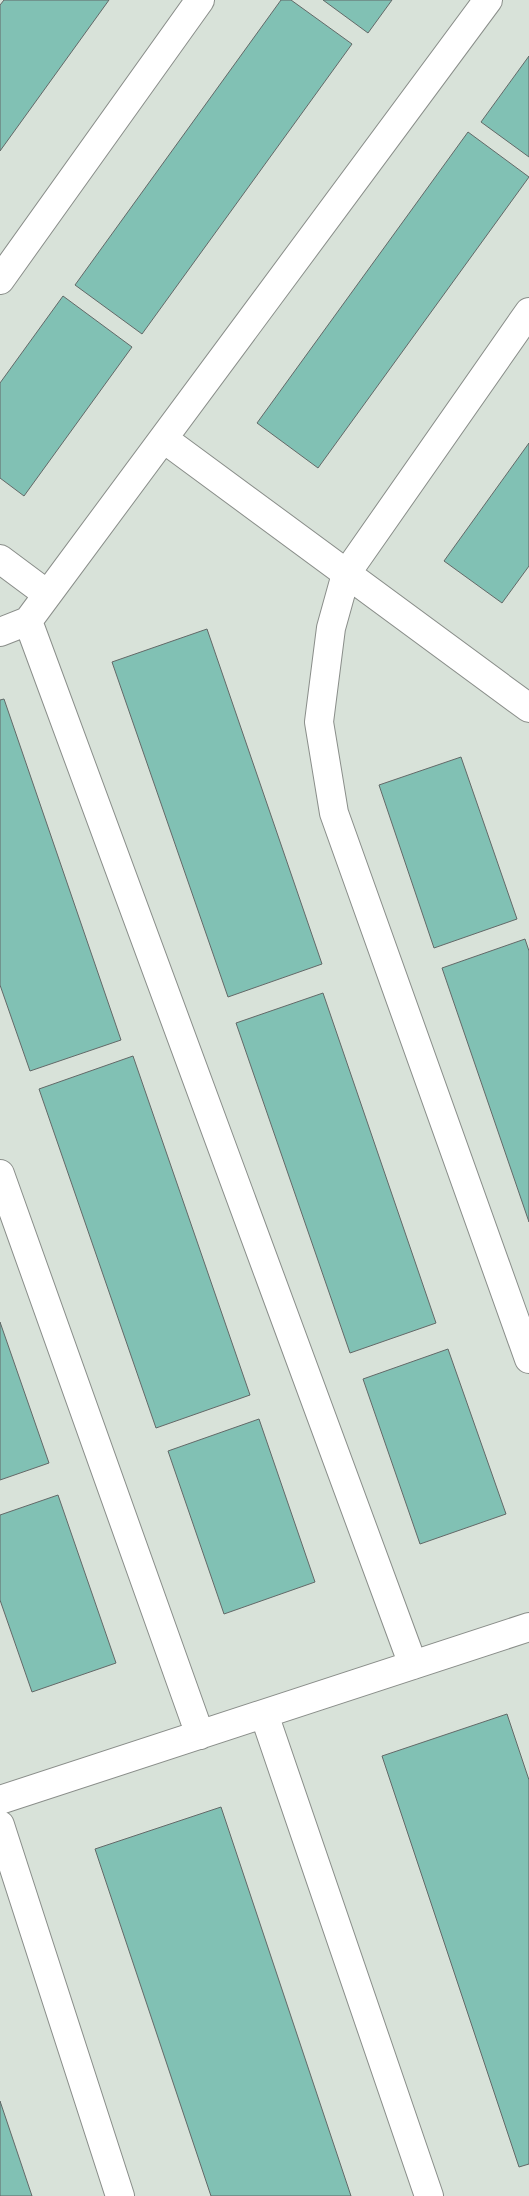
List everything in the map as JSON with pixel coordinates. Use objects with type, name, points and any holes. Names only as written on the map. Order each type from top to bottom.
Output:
[{"type":"street","points":[[0,280],[200,0]]},
{"type":"street","points":[[0,632],[28,621],[488,0]]},
{"type":"street","points":[[529,312],[346,574],[331,628],[318,722],[334,813],[529,1359]]},
{"type":"street","points":[[164,439],[529,708]]},
{"type":"street","points":[[0,559],[47,594]]},
{"type":"street","points":[[28,621],[413,1665]]},
{"type":"street","points":[[0,1174],[200,1734]]},
{"type":"street","points":[[0,1800],[529,1627]]},
{"type":"street","points":[[264,1714],[429,2196]]},
{"type":"street","points":[[0,1825],[120,2196]]},
{"type":"shaded area","points":[[0,0],[529,0],[529,2196],[0,2196]]},
{"type":"building","points":[[4,0],[109,0],[0,151],[0,5]]},
{"type":"building","points":[[281,0],[291,0],[352,44],[142,334],[75,285]]},
{"type":"building","points":[[323,0],[392,0],[368,33]]},
{"type":"building","points":[[529,56],[529,157],[481,122]]},
{"type":"building","points":[[468,132],[529,177],[318,468],[257,423]]},
{"type":"building","points":[[63,296],[132,347],[24,496],[0,478],[0,383]]},
{"type":"building","points":[[529,443],[529,566],[502,603],[444,561]]},
{"type":"building","points":[[207,629],[322,964],[228,997],[112,662]]},
{"type":"building","points":[[4,699],[121,1040],[30,1071],[0,985],[0,700]]},
{"type":"building","points":[[461,757],[517,919],[434,948],[379,785]]},
{"type":"building","points":[[525,939],[529,951],[529,1222],[442,968]]},
{"type":"building","points":[[323,993],[436,1323],[350,1353],[236,1023]]},
{"type":"building","points":[[133,1056],[250,1395],[156,1428],[39,1089]]},
{"type":"building","points":[[0,1322],[49,1463],[0,1480]]},
{"type":"building","points":[[448,1349],[506,1514],[420,1544],[363,1379]]},
{"type":"building","points":[[259,1419],[315,1582],[224,1614],[168,1451]]},
{"type":"building","points":[[58,1495],[116,1663],[32,1692],[0,1600],[0,1515]]},
{"type":"building","points":[[507,1714],[529,1780],[529,2164],[519,2167],[382,1756]]},
{"type":"building","points":[[221,1807],[351,2196],[211,2196],[95,1849]]},
{"type":"building","points":[[0,2101],[32,2196],[0,2196]]}]
